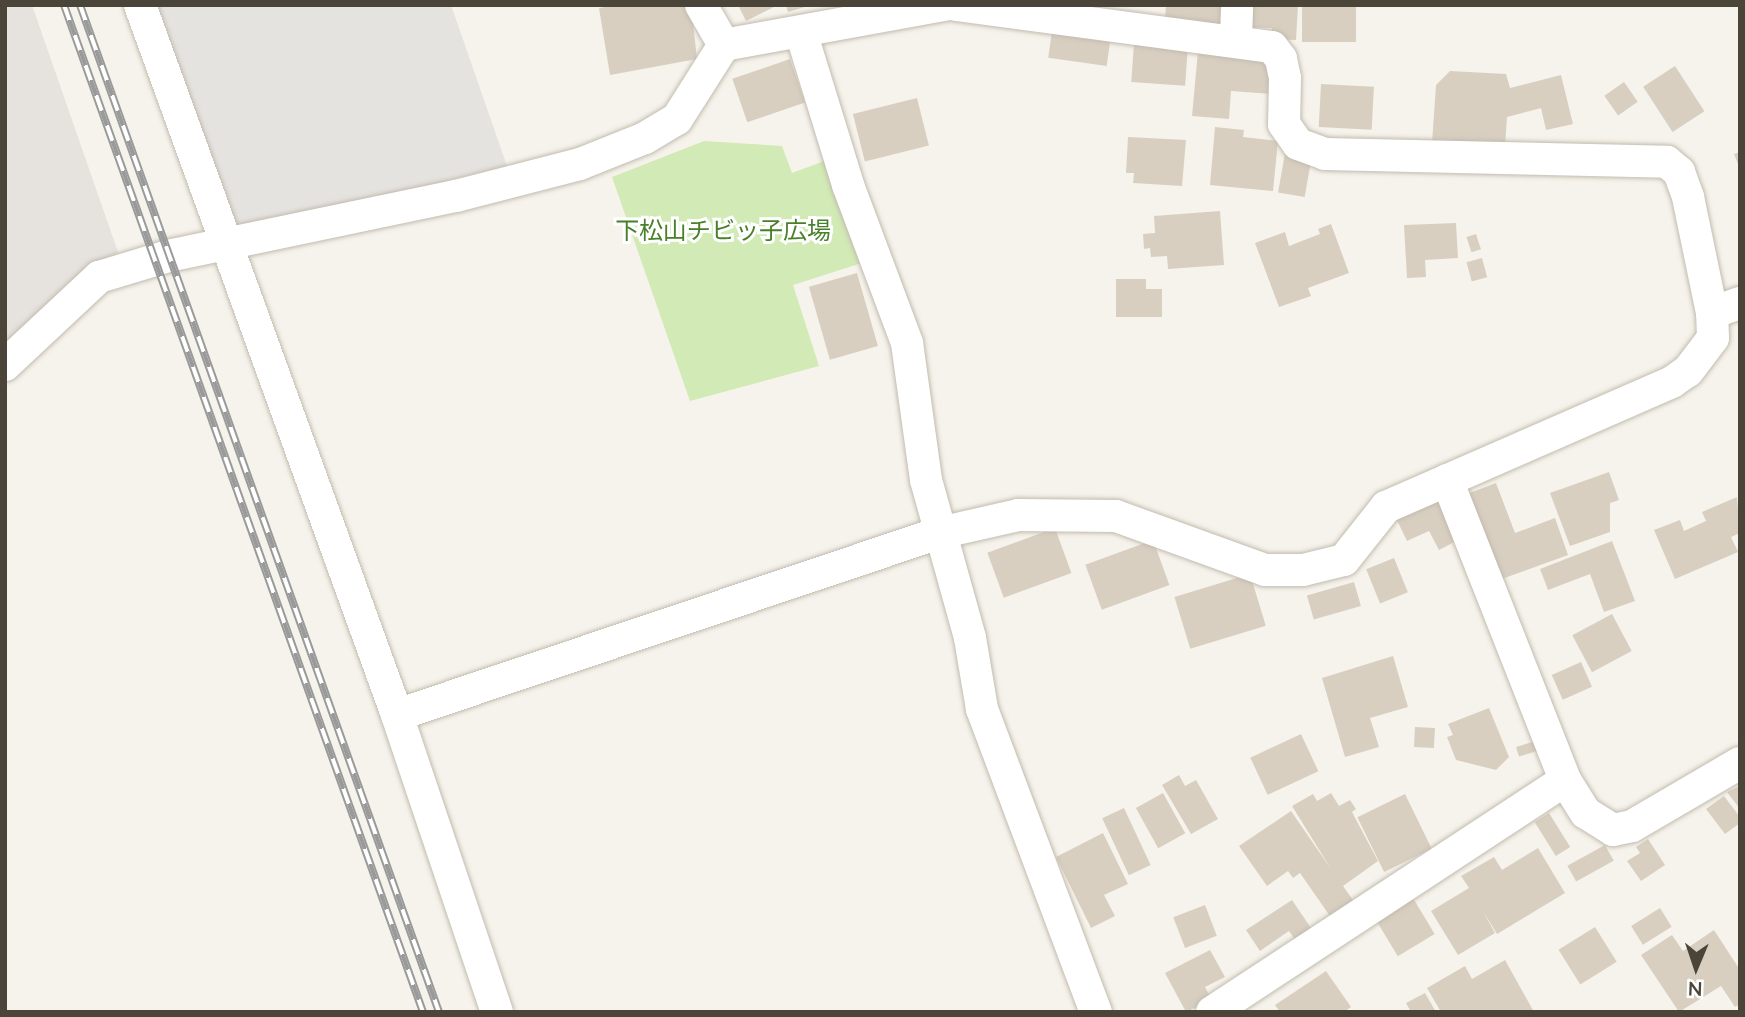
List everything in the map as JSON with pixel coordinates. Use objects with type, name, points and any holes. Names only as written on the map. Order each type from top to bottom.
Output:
[{"type":"street","points":[[140,5],[225,246],[397,715],[497,1012]]},
{"type":"street","points":[[701,5],[724,45]]},
{"type":"street","points":[[5,365],[99,277],[225,246],[456,197],[580,164],[645,138],[677,119],[724,45],[944,5]]},
{"type":"street","points":[[397,715],[939,533],[1018,515],[1116,516],[1265,570],[1303,570],[1344,559],[1386,507],[1672,382],[1688,371],[1713,338],[1726,308],[1679,172],[1667,162],[1325,154],[1298,144],[1284,124],[1281,59],[1272,47],[1236,39],[956,5]]},
{"type":"street","points":[[1236,39],[1237,5]]},
{"type":"street","points":[[801,32],[848,185],[907,343],[926,480],[970,638],[982,709],[1096,1012]]},
{"type":"street","points":[[1447,480],[1565,780],[1586,813],[1613,830],[1632,826],[1740,762]]},
{"type":"street","points":[[1212,1012],[1565,780]]},
{"type":"shaded area","points":[[5,5],[32,5],[118,252],[5,357]]},
{"type":"shaded area","points":[[148,5],[451,5],[507,166],[229,234]]},
{"type":"green space","name":"下松山チビッ子広場","points":[[704,141],[782,146],[792,173],[827,160],[865,262],[793,285],[819,366],[690,401],[612,177]]},
{"type":"building","points":[[617,5],[691,5],[697,59],[610,75],[599,8]]},
{"type":"building","points":[[738,5],[773,5],[774,7],[746,21]]},
{"type":"building","points":[[786,5],[808,5],[808,6],[788,12]]},
{"type":"building","points":[[1166,5],[1221,5],[1220,24],[1165,20]]},
{"type":"building","points":[[1244,5],[1298,5],[1296,40],[1272,39],[1272,28],[1243,27]]},
{"type":"building","points":[[1302,5],[1356,5],[1356,42],[1302,42]]},
{"type":"building","points":[[1052,31],[1110,39],[1107,66],[1048,58]]},
{"type":"building","points":[[1134,43],[1188,47],[1185,86],[1131,82]]},
{"type":"building","points":[[1198,51],[1274,57],[1271,94],[1231,91],[1229,119],[1192,116]]},
{"type":"building","points":[[790,59],[805,102],[747,122],[732,79]]},
{"type":"building","points":[[1675,66],[1704,111],[1673,132],[1643,87]]},
{"type":"building","points":[[1450,71],[1506,74],[1510,88],[1561,75],[1573,124],[1546,130],[1541,108],[1507,117],[1505,147],[1432,143],[1436,85]]},
{"type":"building","points":[[1624,82],[1638,102],[1618,115],[1604,96]]},
{"type":"building","points":[[1321,84],[1374,87],[1372,130],[1319,127]]},
{"type":"building","points":[[917,98],[929,146],[865,162],[853,114]]},
{"type":"building","points":[[1215,127],[1244,130],[1243,137],[1278,141],[1273,191],[1210,185]]},
{"type":"building","points":[[1128,137],[1186,140],[1182,186],[1133,183],[1134,173],[1126,173]]},
{"type":"building","points":[[1740,152],[1740,169],[1734,154]]},
{"type":"building","points":[[1285,153],[1312,158],[1305,197],[1278,192]]},
{"type":"building","points":[[1220,211],[1224,265],[1168,269],[1167,256],[1151,257],[1150,248],[1144,249],[1143,234],[1155,233],[1154,216]]},
{"type":"building","points":[[1456,223],[1458,258],[1425,260],[1426,277],[1407,278],[1404,225]]},
{"type":"building","points":[[1331,224],[1349,273],[1308,288],[1311,296],[1279,307],[1255,243],[1285,232],[1289,246],[1320,234],[1318,229]]},
{"type":"building","points":[[1476,234],[1481,249],[1471,252],[1466,237]]},
{"type":"building","points":[[1482,258],[1487,277],[1472,281],[1467,262]]},
{"type":"building","points":[[857,273],[878,346],[830,360],[809,287]]},
{"type":"building","points":[[1116,279],[1146,279],[1146,289],[1162,289],[1162,317],[1116,317]]},
{"type":"building","points":[[1609,472],[1619,500],[1610,503],[1610,532],[1570,546],[1550,493]]},
{"type":"building","points":[[1496,483],[1515,533],[1555,518],[1568,555],[1499,580],[1467,494]]},
{"type":"building","points":[[1441,496],[1462,538],[1439,550],[1429,531],[1407,541],[1396,518]]},
{"type":"building","points":[[1737,497],[1740,533],[1731,537],[1738,552],[1675,579],[1654,530],[1680,520],[1684,531],[1706,521],[1702,512]]},
{"type":"building","points":[[1055,528],[1071,573],[1004,598],[987,553]]},
{"type":"building","points":[[1153,540],[1169,585],[1102,610],[1085,565]]},
{"type":"building","points":[[1612,541],[1635,601],[1604,612],[1590,574],[1548,590],[1540,569]]},
{"type":"building","points":[[1394,558],[1408,592],[1380,604],[1366,569]]},
{"type":"building","points":[[1250,574],[1266,626],[1190,649],[1174,597]]},
{"type":"building","points":[[1354,582],[1361,606],[1314,620],[1307,596]]},
{"type":"building","points":[[1612,614],[1632,651],[1592,672],[1572,635]]},
{"type":"building","points":[[1393,656],[1408,707],[1370,718],[1379,747],[1345,757],[1322,678]]},
{"type":"building","points":[[1581,662],[1592,687],[1563,700],[1552,675]]},
{"type":"building","points":[[1489,708],[1509,757],[1496,770],[1456,760],[1447,737],[1453,735],[1448,724]]},
{"type":"building","points":[[1415,727],[1435,728],[1434,748],[1414,747]]},
{"type":"building","points":[[1301,734],[1318,771],[1268,795],[1250,758]]},
{"type":"building","points":[[1539,740],[1542,750],[1519,757],[1516,747]]},
{"type":"building","points":[[1179,775],[1185,786],[1196,780],[1218,819],[1191,834],[1162,785]]},
{"type":"building","points":[[1740,786],[1740,809],[1727,792]]},
{"type":"building","points":[[1163,793],[1185,833],[1158,848],[1136,808]]},
{"type":"building","points":[[1331,793],[1339,806],[1350,800],[1356,809],[1352,812],[1378,861],[1343,886],[1355,903],[1332,919],[1300,873],[1293,878],[1288,871],[1267,886],[1239,846],[1291,811],[1331,869],[1292,806],[1313,794],[1317,801]]},
{"type":"building","points":[[1405,794],[1432,849],[1384,872],[1357,817]]},
{"type":"building","points":[[1724,796],[1740,817],[1740,823],[1725,834],[1706,809]]},
{"type":"building","points":[[1124,808],[1151,865],[1129,875],[1102,818]]},
{"type":"building","points":[[1549,813],[1570,847],[1556,856],[1535,822]]},
{"type":"building","points":[[1103,833],[1128,884],[1104,895],[1115,916],[1091,928],[1056,857]]},
{"type":"building","points":[[1648,839],[1665,865],[1641,881],[1627,861],[1640,853],[1636,847]]},
{"type":"building","points":[[1605,845],[1614,861],[1576,882],[1567,866]]},
{"type":"building","points":[[1538,848],[1565,893],[1497,934],[1483,911],[1495,933],[1458,955],[1431,911],[1469,888],[1461,876],[1494,857],[1502,870]]},
{"type":"building","points":[[1413,898],[1435,934],[1398,956],[1376,920]]},
{"type":"building","points":[[1292,900],[1313,931],[1296,941],[1289,931],[1260,951],[1246,930]]},
{"type":"building","points":[[1205,905],[1217,936],[1185,948],[1173,917]]},
{"type":"building","points":[[1660,908],[1672,927],[1643,945],[1631,926]]},
{"type":"building","points":[[1595,927],[1617,962],[1580,985],[1559,950]]},
{"type":"building","points":[[1714,930],[1740,970],[1740,1004],[1735,1007],[1721,986],[1679,1012],[1641,955],[1672,935],[1683,951]]},
{"type":"building","points":[[1210,950],[1225,977],[1205,987],[1212,1000],[1186,1012],[1165,973]]},
{"type":"building","points":[[1505,960],[1534,1012],[1441,1012],[1427,988],[1465,966],[1472,979]]},
{"type":"building","points":[[1326,971],[1351,1007],[1344,1012],[1280,1012],[1275,1005]]},
{"type":"building","points":[[1425,993],[1436,1012],[1411,1012],[1406,1003]]},
{"type":"railway","points":[[64,5],[423,1012]]},
{"type":"railway","points":[[80,5],[439,1012]]}]
